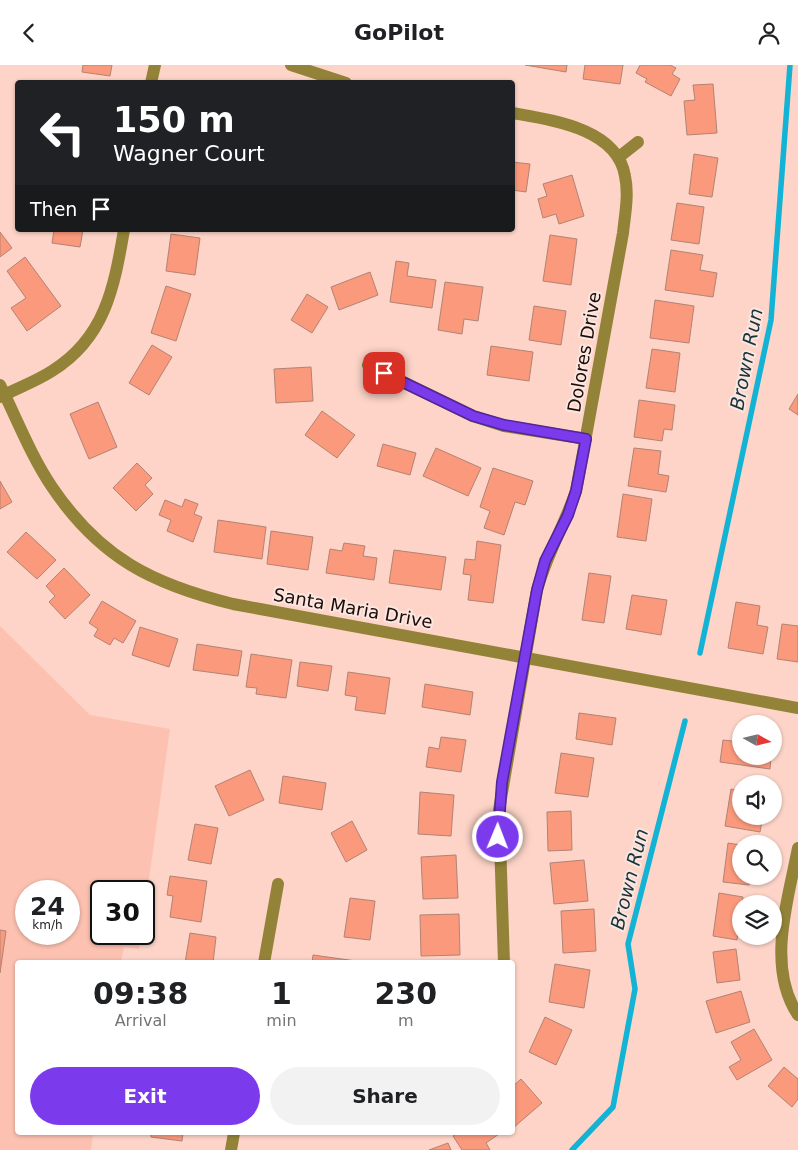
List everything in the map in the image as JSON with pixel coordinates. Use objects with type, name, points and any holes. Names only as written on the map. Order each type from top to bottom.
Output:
[{"type":"street","points":[[152,80],[155,65]]},
{"type":"street","points":[[291,65],[337,80]]},
{"type":"street","points":[[515,114],[546,119],[588,133],[606,144],[619,157],[638,142]]},
{"type":"street","name":"Dolores Drive","points":[[504,960],[499,810],[524,657],[545,561],[568,515],[576,491],[586,439],[623,233],[627,193],[625,174],[619,157]]},
{"type":"street","points":[[2,392],[52,371],[74,353],[98,325],[115,280],[124,232]]},
{"type":"street","points":[[368,365],[473,416],[504,425],[586,439]]},
{"type":"street","name":"Santa Maria Drive","points":[[2,392],[52,487],[78,520],[93,537],[113,554],[168,585],[233,604],[798,708]]},
{"type":"street","points":[[798,848],[785,920],[782,968],[788,993],[798,1015]]},
{"type":"street","points":[[265,960],[278,884]]},
{"type":"street","points":[[231,1150],[234,1135]]},
{"type":"shaded area","points":[[0,626],[90,715],[170,729],[149,880],[90,880],[90,945],[140,945],[139,949],[124,947],[121,960],[15,960],[15,1135],[93,1135],[91,1150],[0,1150]]},
{"type":"building","points":[[83,65],[112,65],[110,76],[82,72]]},
{"type":"building","points":[[525,65],[567,65],[566,72]]},
{"type":"building","points":[[585,65],[623,65],[620,84],[583,79]]},
{"type":"building","points":[[640,65],[670,65],[676,68],[672,74],[680,79],[671,96],[645,82],[647,79],[636,73]]},
{"type":"building","points":[[713,84],[717,133],[687,135],[684,101],[695,100],[693,85]]},
{"type":"building","points":[[694,154],[718,158],[712,197],[689,194]]},
{"type":"building","points":[[515,162],[530,164],[526,192],[515,190]]},
{"type":"building","points":[[572,175],[584,216],[559,224],[556,214],[543,218],[538,199],[547,196],[543,184]]},
{"type":"building","points":[[677,203],[704,207],[699,244],[671,240]]},
{"type":"building","points":[[0,232],[12,248],[0,257]]},
{"type":"building","points":[[54,232],[83,232],[80,247],[52,243]]},
{"type":"building","points":[[171,234],[200,238],[195,275],[166,271]]},
{"type":"building","points":[[550,235],[577,239],[571,285],[543,281]]},
{"type":"building","points":[[671,250],[703,255],[700,270],[717,273],[713,297],[665,290]]},
{"type":"building","points":[[25,257],[61,306],[27,331],[11,308],[26,298],[7,271]]},
{"type":"building","points":[[396,261],[409,263],[407,276],[436,280],[432,308],[390,302]]},
{"type":"building","points":[[370,272],[378,295],[339,310],[331,287]]},
{"type":"building","points":[[445,282],[483,287],[478,321],[464,319],[462,334],[438,330]]},
{"type":"building","points":[[166,286],[191,294],[176,341],[151,333]]},
{"type":"building","points":[[307,294],[328,307],[312,333],[291,320]]},
{"type":"building","points":[[655,300],[694,306],[689,343],[650,338]]},
{"type":"building","points":[[534,306],[566,311],[561,345],[529,340]]},
{"type":"building","points":[[152,345],[172,357],[149,395],[129,383]]},
{"type":"building","points":[[491,346],[533,352],[529,381],[487,375]]},
{"type":"building","points":[[652,349],[680,353],[675,392],[646,388]]},
{"type":"building","points":[[311,367],[313,401],[276,403],[274,369]]},
{"type":"building","points":[[798,394],[798,415],[789,409]]},
{"type":"building","points":[[639,400],[675,405],[672,430],[664,429],[662,441],[634,437]]},
{"type":"building","points":[[98,402],[117,447],[89,459],[70,414]]},
{"type":"building","points":[[322,411],[355,435],[337,458],[305,435]]},
{"type":"building","points":[[383,444],[416,453],[410,475],[377,466]]},
{"type":"building","points":[[436,448],[481,468],[468,496],[423,476]]},
{"type":"building","points":[[634,448],[661,451],[658,474],[669,476],[666,492],[628,486]]},
{"type":"building","points":[[137,463],[152,478],[145,485],[153,494],[136,511],[113,488]]},
{"type":"building","points":[[493,468],[533,481],[525,505],[515,502],[504,535],[484,528],[490,511],[480,507]]},
{"type":"building","points":[[0,481],[12,502],[0,509]]},
{"type":"building","points":[[623,494],[652,499],[646,541],[617,537]]},
{"type":"building","points":[[185,499],[198,504],[194,514],[202,517],[193,542],[167,531],[171,520],[159,515],[165,500],[182,507]]},
{"type":"building","points":[[218,520],[266,527],[262,559],[214,552]]},
{"type":"building","points":[[271,531],[313,537],[308,570],[267,564]]},
{"type":"building","points":[[26,532],[56,560],[37,579],[7,552]]},
{"type":"building","points":[[477,541],[501,545],[493,603],[468,600],[471,575],[463,574],[465,559],[475,560]]},
{"type":"building","points":[[344,543],[365,546],[363,556],[377,558],[374,580],[326,573],[330,549],[342,551]]},
{"type":"building","points":[[394,550],[446,557],[441,590],[389,583]]},
{"type":"building","points":[[64,568],[90,595],[65,619],[49,602],[55,596],[46,586]]},
{"type":"building","points":[[589,573],[611,576],[604,623],[582,620]]},
{"type":"building","points":[[632,595],[667,600],[661,635],[626,629]]},
{"type":"building","points":[[102,601],[136,621],[123,643],[114,638],[110,645],[94,636],[98,629],[89,623]]},
{"type":"building","points":[[736,602],[760,606],[757,625],[768,627],[763,654],[728,648]]},
{"type":"building","points":[[782,624],[798,626],[798,662],[777,659]]},
{"type":"building","points":[[140,627],[178,639],[169,667],[132,655]]},
{"type":"building","points":[[197,644],[242,651],[238,676],[193,670]]},
{"type":"building","points":[[251,654],[292,660],[286,698],[256,694],[257,688],[246,687]]},
{"type":"building","points":[[300,662],[332,666],[328,691],[297,686]]},
{"type":"building","points":[[348,672],[390,678],[385,714],[355,710],[357,697],[345,695]]},
{"type":"building","points":[[425,684],[473,692],[470,715],[422,707]]},
{"type":"building","points":[[579,713],[616,718],[612,745],[576,739]]},
{"type":"building","points":[[441,737],[466,740],[461,772],[426,767],[429,747],[439,749]]},
{"type":"building","points":[[723,740],[732,741],[732,764],[720,762]]},
{"type":"building","points":[[561,753],[594,758],[588,797],[555,793]]},
{"type":"building","points":[[741,765],[770,765],[770,769]]},
{"type":"building","points":[[250,770],[264,800],[229,816],[215,786]]},
{"type":"building","points":[[283,776],[326,783],[322,810],[279,803]]},
{"type":"building","points":[[731,789],[732,825],[761,825],[760,832],[725,826]]},
{"type":"building","points":[[420,792],[454,795],[451,836],[418,834]]},
{"type":"building","points":[[571,811],[572,850],[548,851],[547,812]]},
{"type":"building","points":[[352,821],[367,850],[346,862],[331,833]]},
{"type":"building","points":[[195,824],[218,828],[211,864],[188,860]]},
{"type":"building","points":[[728,843],[732,844],[732,883],[723,882]]},
{"type":"building","points":[[456,855],[458,898],[423,899],[421,857]]},
{"type":"building","points":[[584,860],[588,901],[554,904],[550,863]]},
{"type":"building","points":[[170,876],[207,881],[201,922],[170,917],[173,896],[167,895]]},
{"type":"building","points":[[719,893],[732,895],[732,939],[713,936]]},
{"type":"building","points":[[350,898],[375,901],[370,940],[344,937]]},
{"type":"building","points":[[594,909],[596,951],[563,953],[561,911]]},
{"type":"building","points":[[459,914],[460,955],[421,956],[420,915]]},
{"type":"building","points":[[0,930],[6,931],[0,973]]},
{"type":"building","points":[[190,933],[216,937],[213,960],[186,960]]},
{"type":"building","points":[[736,949],[740,980],[717,983],[713,952]]},
{"type":"building","points":[[313,955],[349,960],[312,960]]},
{"type":"building","points":[[555,964],[590,970],[584,1008],[549,1002]]},
{"type":"building","points":[[741,991],[750,1022],[716,1033],[706,1001]]},
{"type":"building","points":[[545,1017],[572,1030],[556,1065],[529,1052]]},
{"type":"building","points":[[754,1029],[772,1060],[737,1080],[729,1067],[741,1060],[731,1042]]},
{"type":"building","points":[[784,1067],[798,1079],[798,1099],[792,1107],[768,1086]]},
{"type":"building","points":[[521,1079],[542,1103],[515,1126],[515,1084]]},
{"type":"building","points":[[151,1135],[183,1135],[182,1141],[151,1137]]},
{"type":"building","points":[[498,1135],[486,1143],[490,1150],[462,1150],[453,1136]]},
{"type":"building","points":[[448,1143],[451,1150],[429,1150]]},
{"type":"waterway","name":"Brown Run","points":[[700,653],[771,320],[790,65]]},
{"type":"waterway","name":"Brown Run","points":[[572,1150],[613,1107],[635,989],[628,944],[685,721]]},
{"type":"route","points":[[384,373],[473,416],[504,425],[586,439],[576,491],[568,515],[545,561],[537,590],[502,782],[498,837]]}]
